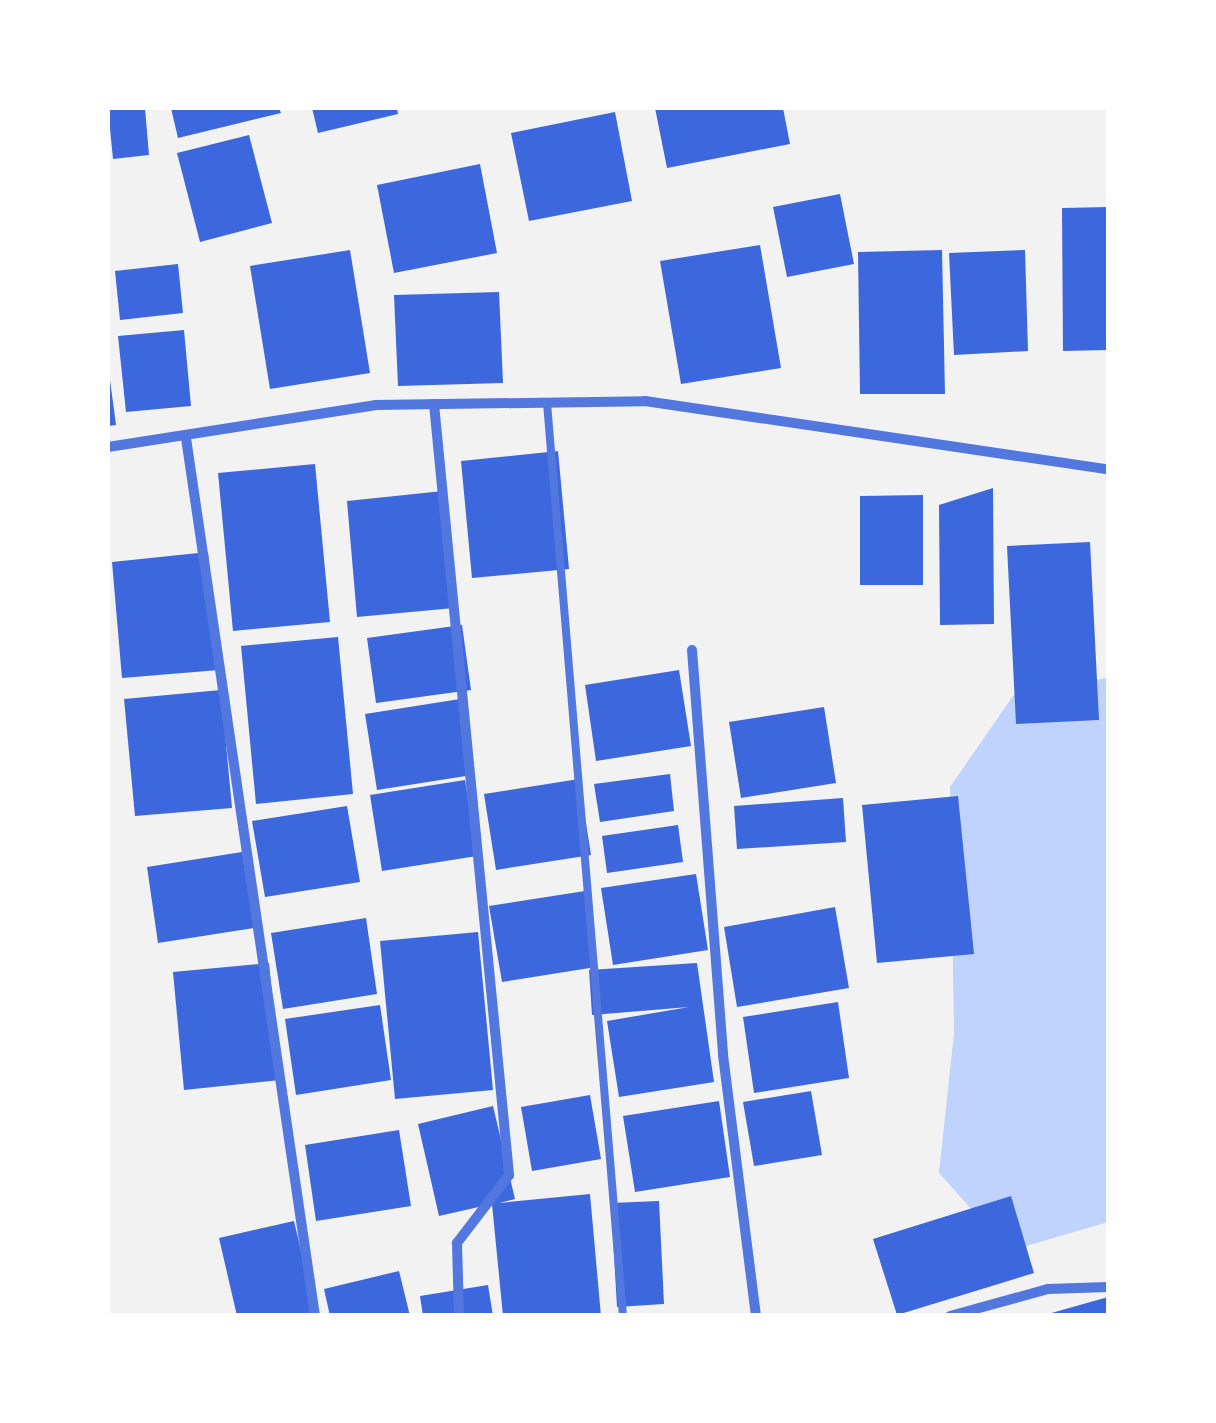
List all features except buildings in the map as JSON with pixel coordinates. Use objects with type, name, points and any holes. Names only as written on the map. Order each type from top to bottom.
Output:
[{"type":"street","points":[[108,447],[186,438],[375,405],[645,400],[1108,469]]},
{"type":"street","points":[[434,404],[509,1175],[456,1243],[459,1316]]},
{"type":"street","points":[[186,438],[315,1316]]},
{"type":"street","points":[[692,650],[723,1055],[756,1316]]},
{"type":"street","points":[[950,1316],[1048,1289],[1108,1286]]},
{"type":"lane","points":[[547,403],[623,1316]]},
{"type":"water","points":[[1108,678],[1108,1222],[1009,1251],[939,1173],[954,1033],[950,787],[1015,693]]}]
